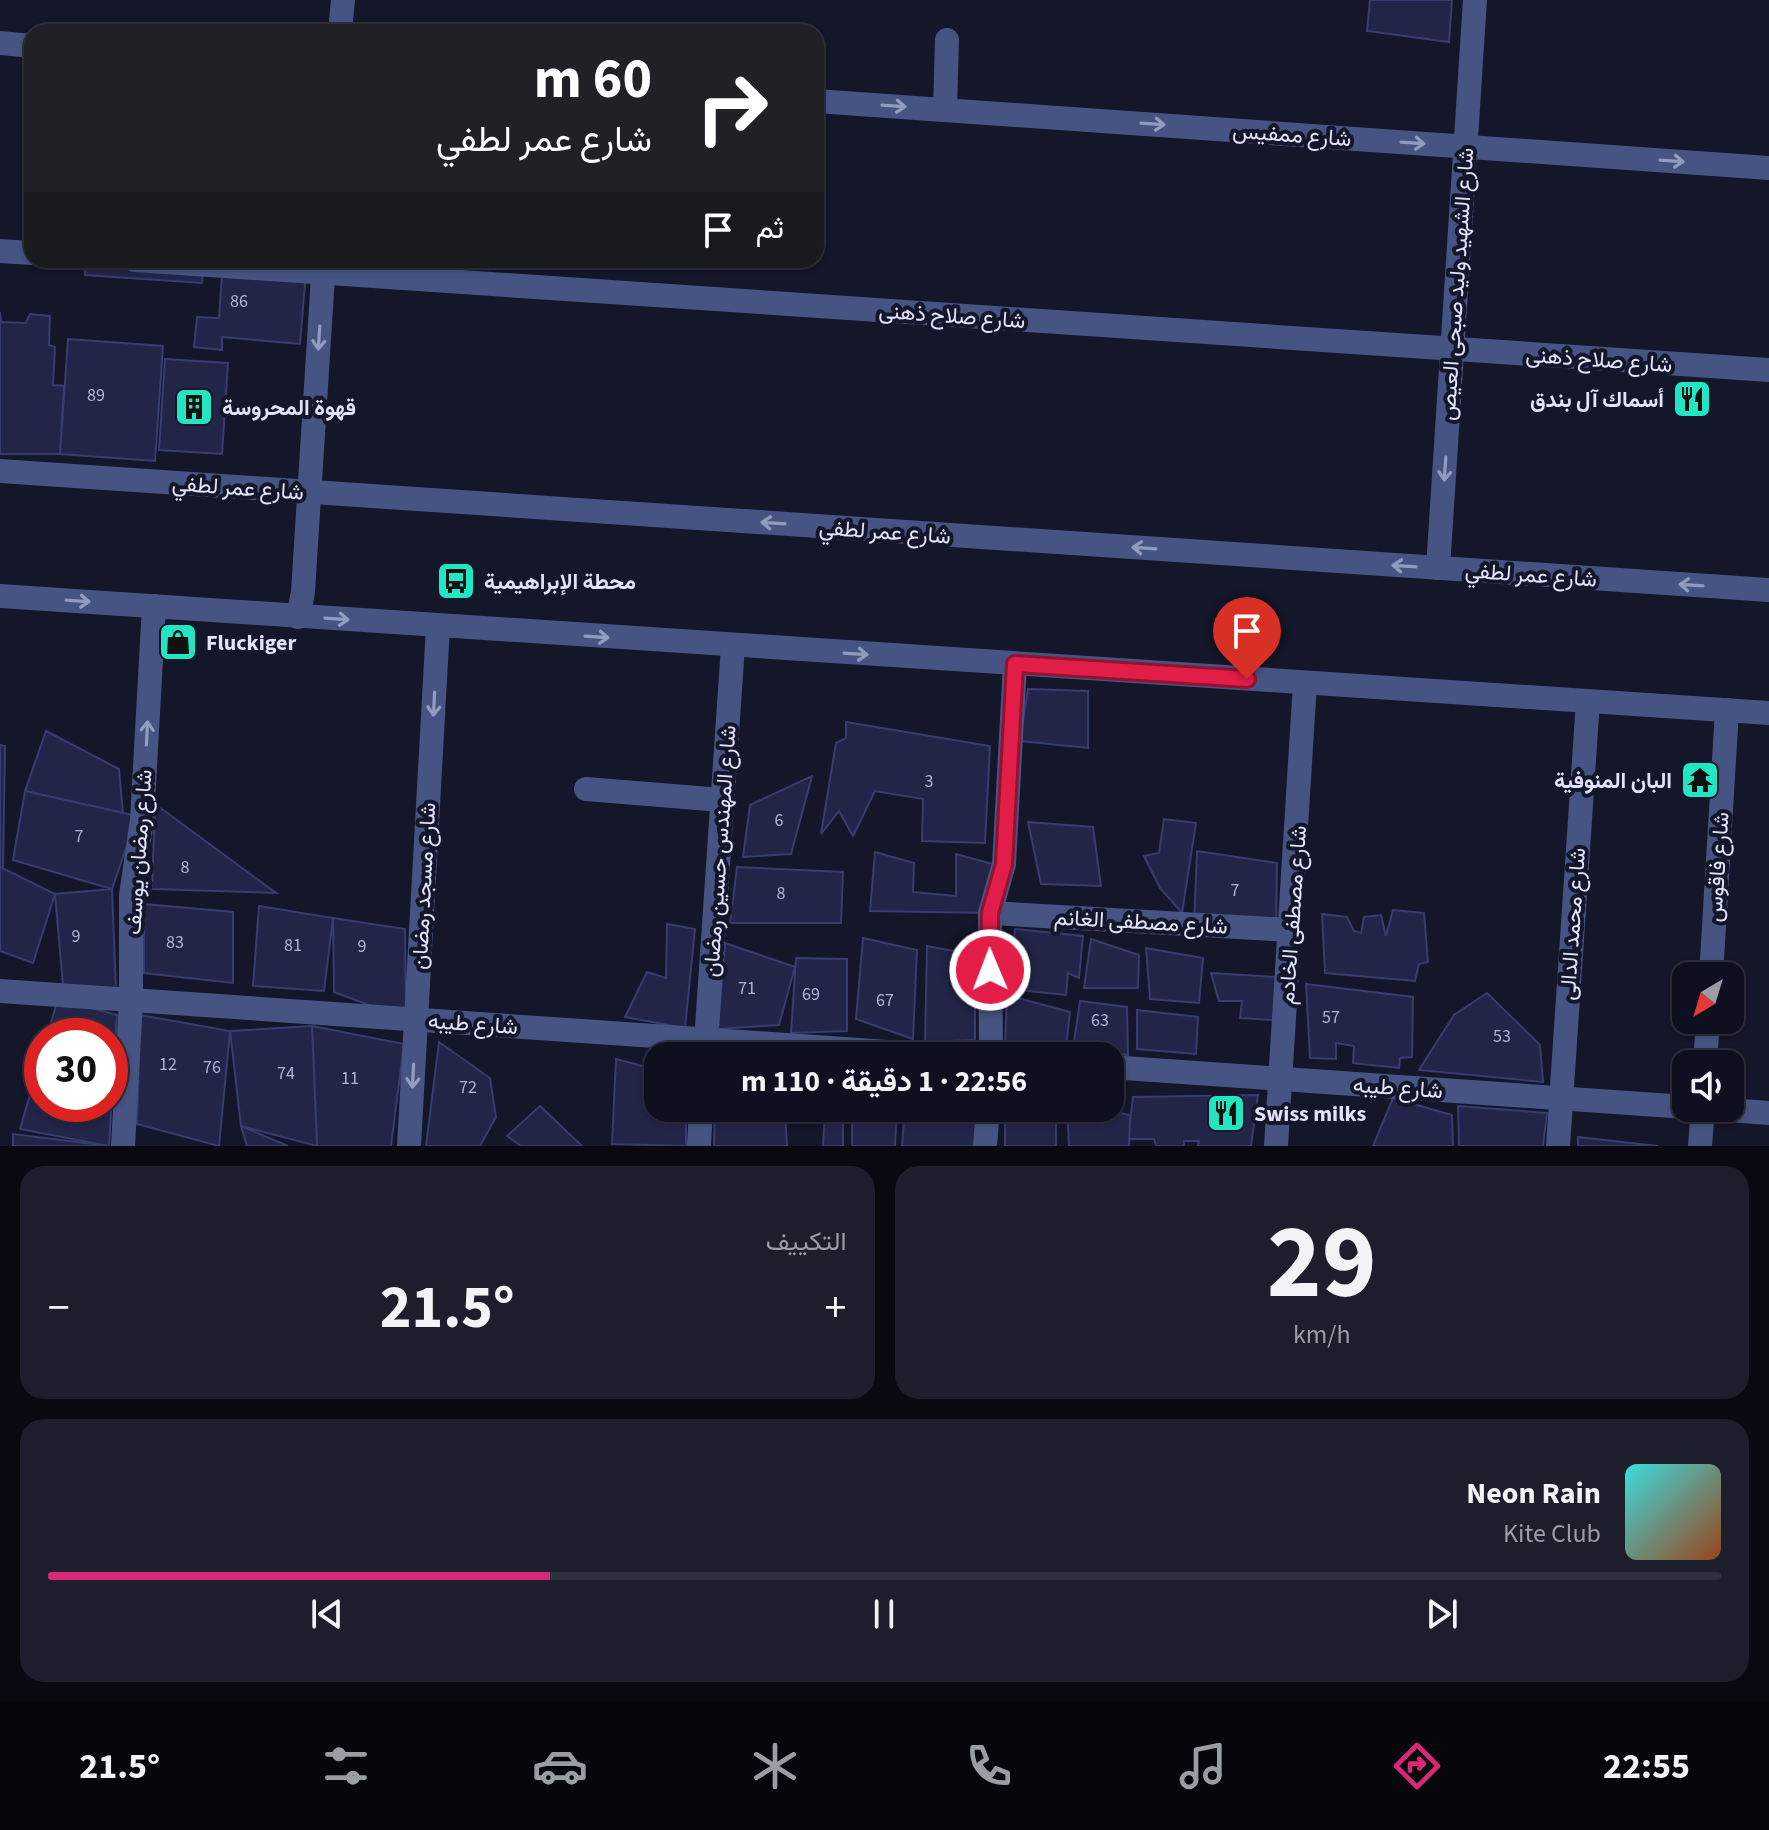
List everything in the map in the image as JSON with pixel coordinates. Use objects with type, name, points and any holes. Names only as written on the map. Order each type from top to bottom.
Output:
[{"type":"street","points":[[341,24],[343,0]]},
{"type":"street","name":"شارع الشهيد وليد صبحى العيص","points":[[1438,568],[1475,0]]},
{"type":"street","points":[[945,110],[947,40]]},
{"type":"street","points":[[0,43],[24,45]]},
{"type":"street","name":"شارع ممفيس","points":[[824,102],[1769,168]]},
{"type":"street","points":[[0,251],[24,252]]},
{"type":"street","points":[[298,617],[303,592],[324,268]]},
{"type":"street","name":"شارع صلاح ذهنى","points":[[351,268],[1769,370]]},
{"type":"street","name":"شارع عمر لطفي","points":[[0,471],[1769,590]]},
{"type":"street","points":[[0,596],[1769,713]]},
{"type":"street","name":"شارع رمضان يوسف","points":[[123,1146],[131,1000],[131,895],[142,820],[154,606]]},
{"type":"street","name":"شارع مسجد رمضان","points":[[409,1146],[438,626]]},
{"type":"street","name":"شارع المهندس حسين رمضان","points":[[706,1042],[733,646]]},
{"type":"street","points":[[991,1042],[990,913],[1004,864],[1015,664]]},
{"type":"street","name":"شارع مصطفى الخادم","points":[[1276,1146],[1305,683]]},
{"type":"street","name":"شارع محمد الدالى","points":[[1558,1146],[1588,701]]},
{"type":"street","name":"شارع فاقوس","points":[[1712,962],[1727,710]]},
{"type":"street","points":[[586,789],[722,800]]},
{"type":"street","name":"شارع مصطفى الغانم","points":[[990,913],[1291,930]]},
{"type":"street","name":"شارع طيبه","points":[[0,991],[416,1019],[646,1042]]},
{"type":"street","name":"شارع طيبه","points":[[1124,1068],[1672,1106]]},
{"type":"street","points":[[1744,1111],[1769,1113]]},
{"type":"street","points":[[699,1146],[700,1122]]},
{"type":"street","points":[[985,1146],[987,1122]]},
{"type":"street","points":[[1700,1146],[1701,1122]]},
{"type":"building","points":[[1370,0],[1452,0],[1449,42],[1367,31]]},
{"type":"building","points":[[85,268],[203,268],[202,283],[85,275]]},
{"type":"building","points":[[222,268],[265,268],[312,277],[305,284],[300,344],[222,337],[222,350],[194,347],[197,317],[219,318]]},
{"type":"building","points":[[0,312],[1,322],[26,323],[30,314],[50,316],[49,345],[55,347],[53,385],[64,386],[60,454],[0,454]]},
{"type":"building","points":[[68,339],[163,346],[155,461],[60,454]]},
{"type":"building","name":"قهوة المحروسة","points":[[165,359],[228,363],[222,454],[159,450]]},
{"type":"building","points":[[1028,689],[1088,691],[1088,748],[1020,741]]},
{"type":"building","points":[[846,722],[990,746],[985,843],[922,841],[923,799],[875,791],[853,836],[839,811],[821,834],[836,743],[846,738]]},
{"type":"building","points":[[46,731],[119,769],[123,813],[25,791]]},
{"type":"building","points":[[0,745],[5,746],[3,869],[0,867]]},
{"type":"building","points":[[812,776],[791,854],[743,857],[750,805]]},
{"type":"building","points":[[25,791],[137,816],[112,889],[13,860]]},
{"type":"building","points":[[155,804],[276,893],[152,889]]},
{"type":"building","points":[[1164,819],[1196,823],[1182,913],[1160,888],[1144,856],[1159,853]]},
{"type":"building","points":[[1028,822],[1093,827],[1101,886],[1041,884]]},
{"type":"building","points":[[1197,851],[1277,863],[1276,929],[1194,924]]},
{"type":"building","points":[[875,852],[914,863],[913,892],[956,896],[956,854],[993,864],[990,913],[870,911]]},
{"type":"building","points":[[0,867],[55,894],[33,963],[0,951]]},
{"type":"building","points":[[737,867],[843,872],[841,923],[730,923]]},
{"type":"building","points":[[112,889],[116,990],[63,985],[55,894]]},
{"type":"building","points":[[144,904],[233,912],[233,983],[144,973]]},
{"type":"building","points":[[259,906],[333,918],[324,991],[253,986]]},
{"type":"building","points":[[1393,910],[1424,913],[1428,962],[1419,964],[1415,981],[1325,973],[1322,914],[1347,917],[1354,931],[1361,933],[1364,917],[1381,915],[1386,936]]},
{"type":"building","points":[[333,918],[405,929],[406,1019],[334,992]]},
{"type":"building","points":[[667,924],[695,929],[685,1028],[625,1017],[647,972],[666,978]]},
{"type":"building","points":[[1015,929],[1083,936],[1079,978],[1068,973],[1066,995],[1010,989]]},
{"type":"building","points":[[863,938],[917,950],[913,1039],[856,1019]]},
{"type":"building","points":[[1091,939],[1139,955],[1138,988],[1084,988]]},
{"type":"building","points":[[725,943],[795,967],[779,1025],[718,1029]]},
{"type":"building","points":[[927,946],[975,955],[975,1040],[925,1042]]},
{"type":"building","points":[[1146,948],[1203,958],[1199,1003],[1150,999]]},
{"type":"building","points":[[796,958],[847,959],[847,1031],[791,1033]]},
{"type":"building","points":[[1211,973],[1277,977],[1274,1020],[1240,1018],[1242,1001],[1219,1001]]},
{"type":"building","points":[[1306,984],[1413,997],[1412,1057],[1400,1058],[1399,1068],[1353,1063],[1354,1046],[1336,1043],[1336,1059],[1310,1058]]},
{"type":"building","points":[[1487,993],[1540,1045],[1543,1082],[1419,1070],[1454,1015]]},
{"type":"building","points":[[1007,995],[1070,1012],[1067,1042],[1005,1042]]},
{"type":"building","points":[[58,999],[117,1015],[117,1018],[52,1018]]},
{"type":"building","points":[[1080,1001],[1127,1007],[1128,1055],[1124,1054],[1124,1042],[1074,1042]]},
{"type":"building","points":[[1137,1010],[1198,1017],[1196,1054],[1137,1049]]},
{"type":"building","points":[[140,1015],[230,1031],[219,1146],[137,1124]]},
{"type":"building","points":[[312,1026],[404,1044],[391,1146],[317,1146]]},
{"type":"building","points":[[312,1026],[317,1146],[241,1126],[230,1031]]},
{"type":"building","points":[[439,1042],[490,1078],[496,1117],[480,1146],[426,1146]]},
{"type":"building","points":[[616,1059],[644,1066],[644,1122],[686,1122],[686,1146],[612,1144]]},
{"type":"building","points":[[1258,1095],[1251,1146],[1198,1146],[1199,1141],[1184,1141],[1184,1146],[1156,1146],[1154,1139],[1128,1139],[1133,1097]]},
{"type":"building","points":[[1393,1098],[1452,1115],[1453,1146],[1373,1146]]},
{"type":"building","points":[[540,1106],[582,1146],[521,1146],[507,1136]]},
{"type":"building","points":[[1458,1106],[1547,1113],[1543,1146],[1459,1146]]},
{"type":"building","points":[[1124,1114],[1130,1115],[1129,1146],[1069,1146],[1068,1122],[1124,1122]]},
{"type":"building","points":[[24,1115],[24,1122],[110,1122],[109,1146],[20,1129]]},
{"type":"building","points":[[715,1122],[786,1122],[787,1146],[714,1146]]},
{"type":"building","points":[[824,1122],[843,1122],[843,1146],[823,1146]]},
{"type":"building","points":[[852,1122],[896,1122],[895,1146],[852,1146]]},
{"type":"building","points":[[904,1122],[981,1122],[976,1146],[902,1146]]},
{"type":"building","points":[[1005,1122],[1056,1122],[1056,1146],[1005,1146]]},
{"type":"building","points":[[241,1126],[288,1146],[247,1146]]},
{"type":"building","points":[[13,1134],[109,1146],[13,1146]]},
{"type":"building","points":[[1578,1137],[1658,1146],[1578,1146]]},
{"type":"place","name":"أسماك آل بندق","points":[[1692,399]]},
{"type":"place","name":"قهوة المحروسة","points":[[194,407]]},
{"type":"place","name":"محطة الإبراهيمية","points":[[456,581]]},
{"type":"place","name":"Fluckiger","points":[[178,642]]},
{"type":"place","name":"البان المنوفية","points":[[1700,780]]},
{"type":"place","name":"Swiss milks","points":[[1226,1113]]},
{"type":"route","points":[[990,970],[990,913],[1004,864],[1015,664],[1247,679]]}]
